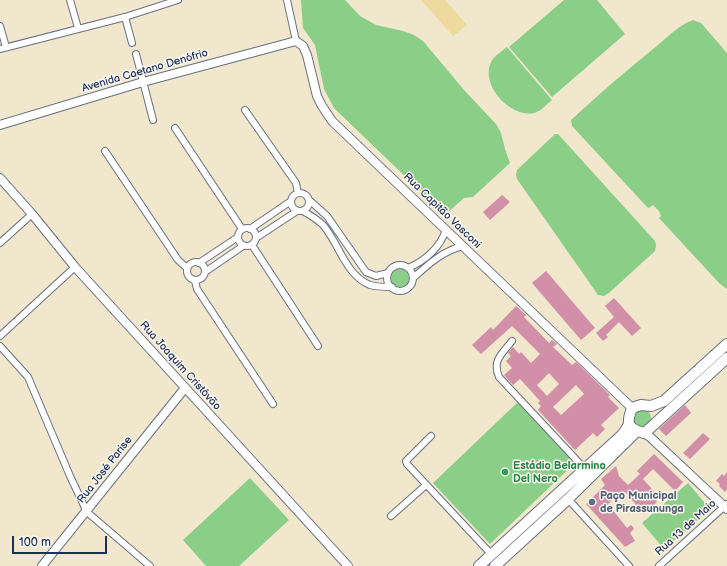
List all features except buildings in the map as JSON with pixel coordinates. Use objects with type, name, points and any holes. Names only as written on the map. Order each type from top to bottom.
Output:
[{"type":"main road","points":[[640,432],[632,429],[629,424],[628,417],[632,408],[641,405],[651,406],[664,401],[727,344]]},
{"type":"main road","points":[[495,566],[640,432],[648,430],[727,358]]},
{"type":"main road","points":[[651,406],[654,413],[655,423]]},
{"type":"main road","points":[[479,566],[622,435],[629,424]]},
{"type":"street","points":[[70,0],[78,28]]},
{"type":"street","points":[[0,26],[3,48],[125,16],[178,0]]},
{"type":"street","name":"Rua Capitão Vasconi","points":[[287,0],[296,41],[303,46],[308,55],[316,96],[332,121],[632,408]]},
{"type":"street","points":[[125,16],[132,43]]},
{"type":"street","name":"Avenida Caetano Denófrio","points":[[0,125],[143,82],[296,41]]},
{"type":"street","points":[[136,54],[153,120]]},
{"type":"street","points":[[245,110],[296,182],[298,193]]},
{"type":"street","points":[[175,128],[242,229]]},
{"type":"street","points":[[105,151],[178,260],[187,268],[188,276],[195,281],[198,289],[273,404]]},
{"type":"street","name":"Rua Joaquim Cristóvão","points":[[0,178],[32,214],[75,268],[348,566]]},
{"type":"street","points":[[250,229],[291,201],[293,196],[298,193],[306,195],[309,200],[327,216],[366,272],[376,276],[388,273]]},
{"type":"street","points":[[252,245],[256,238],[309,206],[309,200]]},
{"type":"street","points":[[291,201],[293,207],[314,217],[324,226],[351,269],[357,276],[371,285],[392,287],[403,290],[410,286],[413,278],[441,255],[463,246]]},
{"type":"street","points":[[0,243],[32,214]]},
{"type":"street","points":[[242,229],[250,229],[255,232],[256,238]]},
{"type":"street","points":[[199,263],[238,236],[242,229]]},
{"type":"street","points":[[408,268],[420,262],[436,248],[446,229]]},
{"type":"street","points":[[238,236],[239,242],[243,246]]},
{"type":"street","points":[[195,281],[203,277],[205,272],[243,246],[252,245]]},
{"type":"street","points":[[252,245],[318,346]]},
{"type":"street","points":[[436,248],[441,255]]},
{"type":"street","points":[[187,268],[193,262],[199,263],[204,266],[205,272]]},
{"type":"street","points":[[420,262],[425,268]]},
{"type":"street","points":[[392,287],[388,281],[388,273],[390,269],[397,265],[408,268],[411,271],[413,278]]},
{"type":"street","points":[[0,336],[75,268]]},
{"type":"street","points":[[512,341],[497,360],[496,370],[499,377],[585,469]]},
{"type":"street","points":[[0,346],[28,377],[87,512],[150,566]]},
{"type":"street","name":"Rua José Parise","points":[[42,566],[87,512],[185,388]]},
{"type":"street","points":[[640,432],[650,437],[726,507]]},
{"type":"street","points":[[431,436],[406,462],[492,555]]},
{"type":"street","points":[[392,516],[426,485]]},
{"type":"street","points":[[568,499],[629,566]]},
{"type":"street","name":"Rua 13 de Maio","points":[[659,566],[726,507]]},
{"type":"green space","points":[[301,0],[345,0],[360,16],[376,25],[403,31],[414,35],[423,41],[464,90],[496,124],[501,133],[510,163],[473,197],[464,198],[447,213],[439,209],[334,108],[324,89],[315,45],[303,28]]},
{"type":"green space","points":[[564,0],[597,0],[625,34],[552,97],[509,47]]},
{"type":"green space","points":[[693,20],[701,23],[727,53],[727,289],[720,284],[659,218],[661,216],[659,211],[653,205],[649,208],[647,207],[572,126],[571,120],[674,31]]},
{"type":"green space","points":[[507,47],[552,100],[541,110],[534,113],[525,113],[516,110],[507,105],[493,90],[489,71],[491,62]]},
{"type":"green space","points":[[555,134],[558,134],[655,241],[655,251],[604,296],[598,295],[517,179],[517,170]]},
{"type":"green space","points":[[400,269],[406,272],[409,278],[406,284],[400,287],[394,284],[391,278],[394,272]]},
{"type":"green space","name":"Estádio Belarmino Del Nero","points":[[520,400],[577,461],[490,544],[433,483]]},
{"type":"green space","points":[[642,409],[648,412],[651,418],[648,424],[642,427],[636,424],[633,418],[636,412]]},
{"type":"green space","points":[[250,478],[289,520],[239,566],[206,566],[183,540]]},
{"type":"green space","points":[[688,483],[710,509],[664,549],[642,523]]},
{"type":"sand","points":[[421,0],[445,0],[467,25],[453,36]]},
{"type":"place","name":"Estádio Belarmino Del Nero","points":[[505,472]]},
{"type":"place","name":"Paço Municipal de Pirassununga","points":[[592,502]]}]
